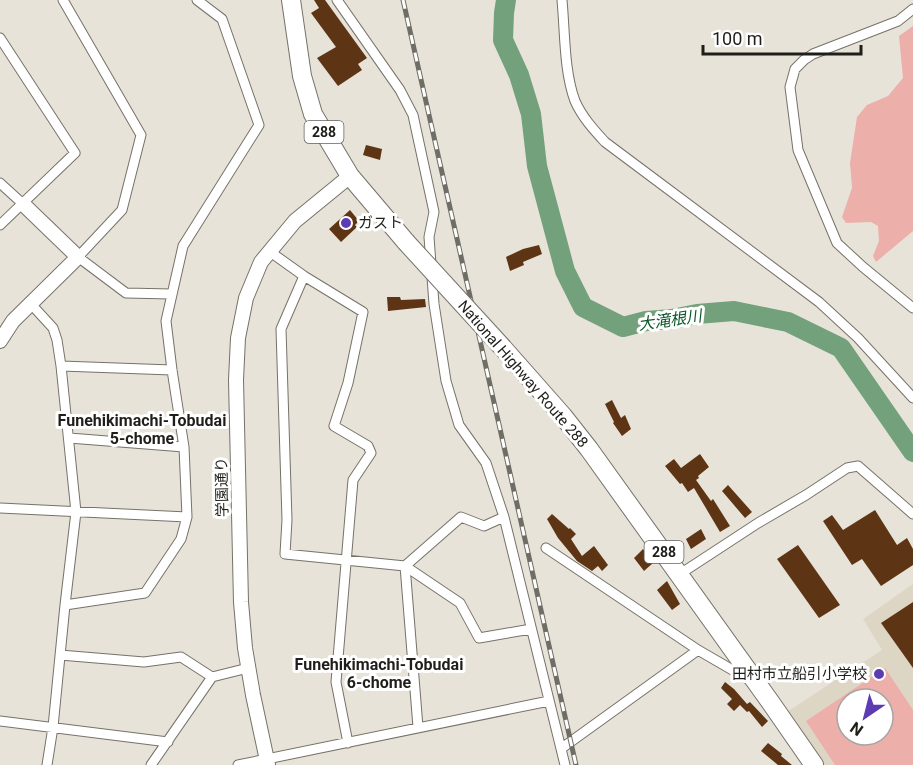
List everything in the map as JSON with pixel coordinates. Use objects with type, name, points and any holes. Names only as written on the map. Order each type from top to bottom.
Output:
[{"type":"highway","name":"National Highway Route 288","points":[[291,0],[302,76],[313,114],[350,176],[406,242],[563,416],[680,574],[814,765]]},
{"type":"street","points":[[0,342],[13,321],[122,210],[141,135],[63,0]]},
{"type":"street","points":[[64,605],[145,593],[181,539],[187,517],[184,447],[166,321],[183,246],[259,125],[222,19],[197,0]]},
{"type":"street","points":[[337,0],[400,90],[413,115],[434,212],[429,237],[434,304],[446,381],[459,425],[486,463],[504,517],[565,765]]},
{"type":"street","points":[[562,0],[569,80],[576,103],[593,128],[613,148],[819,302],[858,338],[913,398]]},
{"type":"street","points":[[913,9],[898,21],[813,54],[795,69],[790,87],[798,150],[837,243],[913,308]]},
{"type":"street","points":[[0,38],[75,153],[0,225]]},
{"type":"street","name":"学園通り","points":[[268,762],[248,668],[241,602],[238,338],[246,298],[261,262],[295,221],[350,176]]},
{"type":"street","points":[[0,183],[78,257],[126,293],[171,294]]},
{"type":"street","points":[[269,251],[304,276],[363,312],[348,382],[334,426],[368,446],[371,453],[353,480],[336,681],[348,742]]},
{"type":"street","points":[[304,276],[281,329],[286,508],[285,554],[405,566],[460,603],[479,638],[531,629]]},
{"type":"street","points":[[31,304],[53,328],[57,340],[76,512],[47,765]]},
{"type":"street","points":[[61,366],[172,370]]},
{"type":"street","points":[[69,438],[184,447]]},
{"type":"street","points":[[680,574],[847,468],[858,466],[913,514]]},
{"type":"street","points":[[0,508],[187,517]]},
{"type":"street","points":[[405,566],[462,517],[484,526],[504,517]]},
{"type":"street","points":[[546,548],[698,650],[759,685]]},
{"type":"street","points":[[405,566],[418,727]]},
{"type":"street","points":[[562,748],[698,650]]},
{"type":"street","points":[[60,655],[144,662],[181,657],[212,677]]},
{"type":"street","points":[[151,765],[212,677],[248,668]]},
{"type":"street","points":[[238,765],[268,762],[348,742],[549,701]]},
{"type":"street","points":[[0,721],[168,742]]},
{"type":"shaded area","points":[[913,26],[913,231],[876,262],[873,256],[879,241],[878,226],[871,222],[846,223],[842,217],[852,188],[850,163],[857,117],[867,105],[888,96],[903,78],[899,36]]},
{"type":"shaded area","name":"田村市立船引小学校","points":[[913,584],[913,765],[821,765],[788,711],[882,650],[863,619]]},
{"type":"shaded area","points":[[885,668],[913,710],[913,765],[835,765],[806,721],[835,702],[835,747],[895,747],[895,687],[857,687]]},
{"type":"building","points":[[314,0],[325,0],[367,58],[358,64],[362,70],[338,86],[317,58],[336,47],[311,13],[319,8]]},
{"type":"building","points":[[366,145],[382,149],[380,160],[363,155]]},
{"type":"building","points":[[350,210],[359,221],[355,225],[357,227],[341,242],[329,229]]},
{"type":"building","points":[[539,245],[542,254],[523,262],[524,265],[510,271],[506,257]]},
{"type":"building","points":[[387,297],[400,297],[401,300],[425,299],[426,307],[388,311]]},
{"type":"building","points":[[612,400],[621,418],[625,415],[631,429],[622,436],[613,423],[605,404]]},
{"type":"building","points":[[700,454],[709,467],[696,480],[711,501],[713,499],[730,526],[720,532],[694,488],[688,492],[665,466],[674,459],[681,468]]},
{"type":"building","points":[[728,485],[752,512],[745,518],[722,491]]},
{"type":"building","points":[[875,510],[897,545],[907,538],[913,549],[913,565],[881,586],[862,559],[852,565],[823,521],[832,515],[843,530]]},
{"type":"building","points":[[552,514],[576,534],[571,539],[582,556],[594,546],[608,565],[602,571],[598,566],[592,571],[577,561],[558,538],[547,519]]},
{"type":"building","points":[[701,529],[706,539],[691,549],[686,539]]},
{"type":"building","points":[[798,545],[840,605],[819,618],[777,559]]},
{"type":"building","points":[[643,549],[653,563],[644,571],[634,558]]},
{"type":"building","points":[[667,581],[680,604],[672,610],[657,590]]},
{"type":"building","points":[[913,602],[913,668],[881,623]]},
{"type":"building","points":[[725,682],[747,704],[750,702],[768,721],[762,727],[749,711],[747,712],[740,705],[734,711],[727,704],[732,699],[721,688]]},
{"type":"building","points":[[768,743],[792,765],[778,765],[761,751]]},
{"type":"waterway","name":"大滝根川","points":[[506,0],[503,40],[519,75],[531,114],[537,166],[565,271],[583,307],[623,327],[646,321],[734,311],[788,322],[841,348],[913,452]]},
{"type":"railway","points":[[403,0],[576,765]]},
{"type":"place","name":"ガスト","points":[[346,223]]},
{"type":"place","name":"田村市立船引小学校","points":[[879,674]]},
{"type":"district","name":"Funehikimachi-Tobudai 5-chome","points":[[142,429]]},
{"type":"district","name":"Funehikimachi-Tobudai 6-chome","points":[[379,673]]}]
